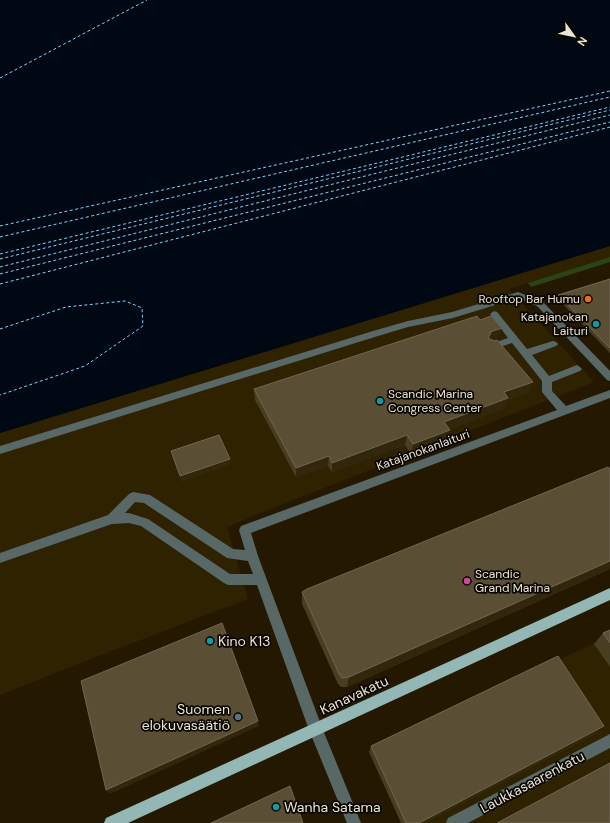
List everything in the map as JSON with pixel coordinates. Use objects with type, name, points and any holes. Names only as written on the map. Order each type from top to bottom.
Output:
[{"type":"main road","name":"Kanavakatu","points":[[111,823],[610,594]]},
{"type":"street","points":[[0,450],[389,330],[453,315],[518,295],[540,304],[610,377]]},
{"type":"street","points":[[494,314],[547,380],[547,392],[564,411]]},
{"type":"street","points":[[491,346],[514,339]]},
{"type":"street","points":[[526,353],[553,344]]},
{"type":"street","points":[[547,380],[577,369]]},
{"type":"street","name":"Katajanokanlaituri","points":[[252,556],[244,530],[610,394]]},
{"type":"street","points":[[112,519],[133,497],[146,498],[231,554],[252,556],[316,730],[354,823]]},
{"type":"street","points":[[0,558],[112,519],[129,518],[144,522],[228,579],[261,580]]},
{"type":"street","name":"Laukkasaarenkatu","points":[[453,823],[610,742]]},
{"type":"shaded area","points":[[0,0],[610,0],[610,246],[0,433]]},
{"type":"shaded area","points":[[610,246],[610,257],[509,289],[594,382],[227,527],[248,599],[0,695],[0,433]]},
{"type":"shaded area","points":[[610,636],[610,823],[401,823],[552,663]]},
{"type":"green space","points":[[610,257],[610,262],[531,287],[528,283]]},
{"type":"building","name":"Katajanokan Laituri","points":[[610,279],[610,348],[558,295]]},
{"type":"building","name":"Scandic Marina Congress Center","points":[[477,316],[480,320],[491,316],[502,328],[490,332],[491,333],[488,338],[494,341],[497,340],[533,382],[504,392],[508,398],[444,422],[450,430],[413,444],[407,435],[332,463],[329,456],[296,468],[254,389]]},
{"type":"building","points":[[219,435],[230,459],[180,476],[171,451]]},
{"type":"building","name":"Scandic Grand Marina","points":[[608,467],[610,469],[610,561],[349,677],[342,678],[302,592]]},
{"type":"building","points":[[222,623],[258,721],[106,790],[81,681]]},
{"type":"building","points":[[610,630],[610,643],[603,633]]},
{"type":"building","points":[[558,656],[604,726],[419,823],[406,823],[371,746]]},
{"type":"building","points":[[610,763],[610,823],[497,823]]},
{"type":"building","name":"Wanha Satama","points":[[290,786],[303,823],[211,823]]},
{"type":"ferry route","points":[[0,78],[147,0]]},
{"type":"ferry route","points":[[0,226],[610,91]]},
{"type":"ferry route","points":[[0,237],[610,97]]},
{"type":"ferry route","points":[[0,254],[610,107]]},
{"type":"ferry route","points":[[0,259],[610,110]]},
{"type":"ferry route","points":[[0,267],[610,115]]},
{"type":"ferry route","points":[[0,274],[610,122]]},
{"type":"ferry route","points":[[0,284],[610,127]]},
{"type":"ferry route","points":[[0,329],[66,307],[125,301],[142,308],[143,326],[85,366],[0,395]]},
{"type":"place","name":"Rooftop Bar Humu","points":[[588,299]]},
{"type":"place","name":"Katajanokan Laituri","points":[[596,324]]},
{"type":"place","name":"Scandic Marina Congress Center","points":[[380,401]]},
{"type":"place","name":"Scandic Grand Marina","points":[[467,581]]},
{"type":"place","name":"Kino K13","points":[[210,641]]},
{"type":"place","name":"Suomen elokuvasäätiö","points":[[238,717]]},
{"type":"place","name":"Wanha Satama","points":[[276,807]]}]
